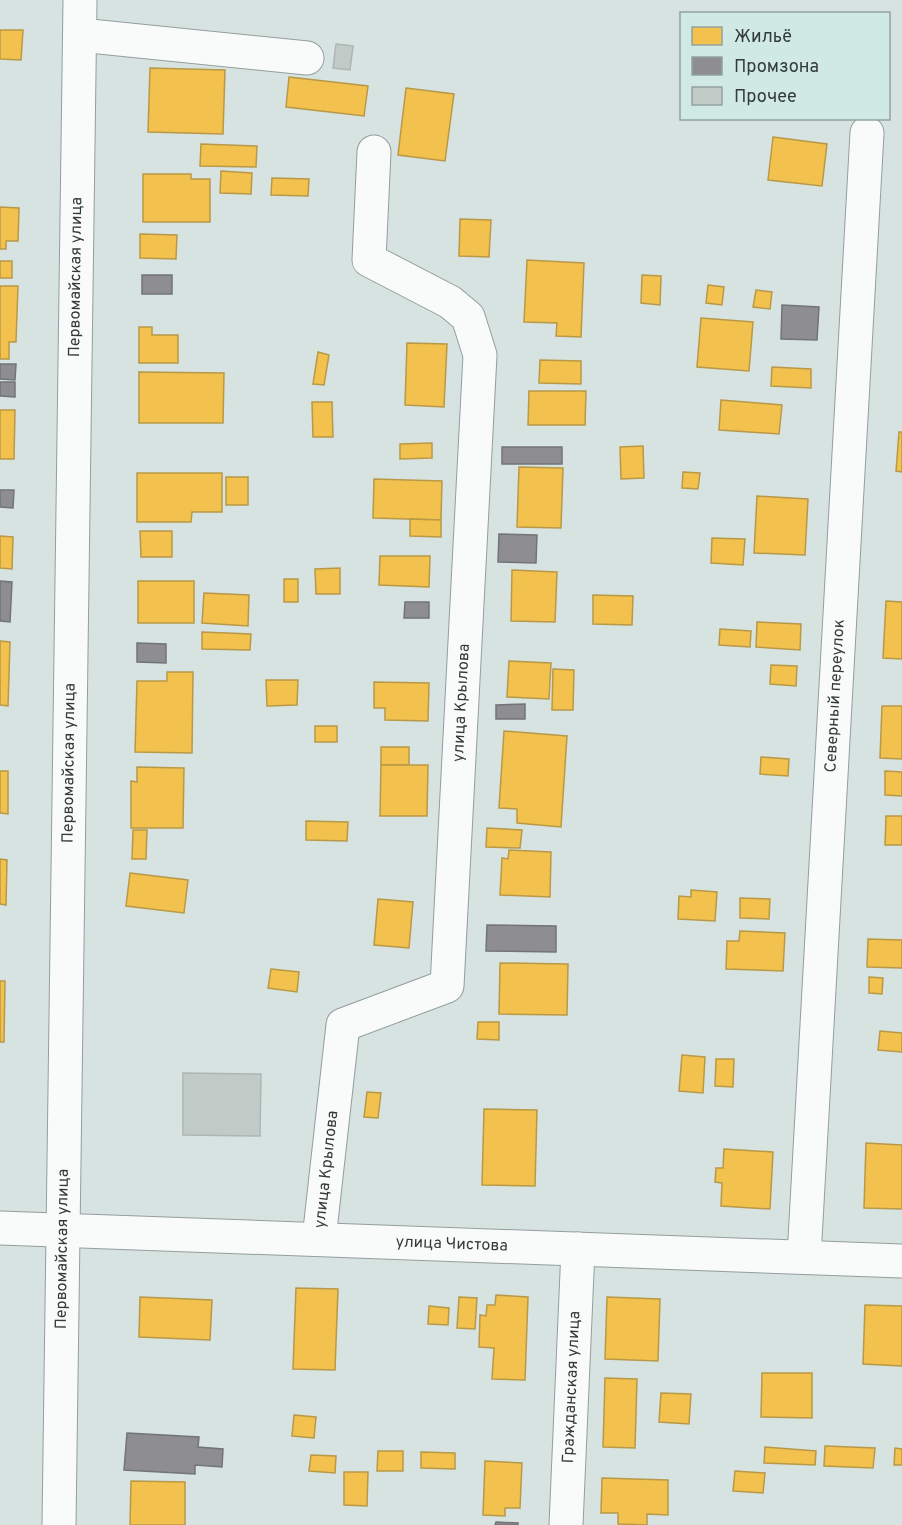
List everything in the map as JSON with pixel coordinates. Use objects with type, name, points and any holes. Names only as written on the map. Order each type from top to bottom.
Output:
[{"type":"street","name":"Первомайская улица","points":[[59,1525],[80,0]]},
{"type":"street","points":[[80,35],[307,58]]},
{"type":"street","name":"Северный переулок","points":[[804,1257],[867,133]]},
{"type":"street","name":"улица Крылова","points":[[319,1239],[343,1025],[447,986],[480,355],[468,317],[450,302],[369,260],[374,152]]},
{"type":"street","name":"улица Чистова","points":[[0,1228],[902,1261]]},
{"type":"street","name":"Гражданская улица","points":[[566,1525],[578,1249]]},
{"type":"building: Жильё","points":[[0,30],[23,30],[21,60],[0,59]]},
{"type":"building: Жильё","points":[[150,68],[225,70],[223,134],[148,132]]},
{"type":"building: Жильё","points":[[289,77],[368,86],[364,116],[286,107]]},
{"type":"building: Жильё","points":[[406,88],[454,94],[445,161],[398,155]]},
{"type":"building: Жильё","points":[[773,137],[827,144],[822,186],[768,180]]},
{"type":"building: Жильё","points":[[201,144],[257,146],[256,167],[200,166]]},
{"type":"building: Жильё","points":[[221,171],[252,173],[251,194],[220,193]]},
{"type":"building: Жильё","points":[[143,174],[191,174],[191,179],[210,179],[210,222],[143,222]]},
{"type":"building: Жильё","points":[[272,178],[309,179],[308,196],[271,195]]},
{"type":"building: Жильё","points":[[0,207],[19,208],[18,241],[6,241],[6,249],[0,249]]},
{"type":"building: Жильё","points":[[460,219],[491,220],[489,257],[459,256]]},
{"type":"building: Жильё","points":[[140,234],[177,235],[176,259],[140,258]]},
{"type":"building: Жильё","points":[[527,260],[584,263],[581,337],[556,336],[557,323],[524,322]]},
{"type":"building: Жильё","points":[[0,261],[12,261],[12,278],[0,278]]},
{"type":"building: Жильё","points":[[642,275],[661,276],[660,305],[641,303]]},
{"type":"building: Жильё","points":[[708,285],[724,287],[722,305],[706,303]]},
{"type":"building: Жильё","points":[[0,286],[18,286],[16,342],[9,342],[9,359],[0,359]]},
{"type":"building: Жильё","points":[[756,290],[772,292],[770,309],[753,307]]},
{"type":"building: Жильё","points":[[701,318],[753,322],[749,371],[697,367]]},
{"type":"building: Жильё","points":[[139,327],[152,327],[152,335],[178,335],[178,363],[139,363]]},
{"type":"building: Жильё","points":[[407,343],[447,344],[444,407],[405,405]]},
{"type":"building: Жильё","points":[[318,352],[329,355],[324,385],[313,384]]},
{"type":"building: Жильё","points":[[540,360],[581,361],[581,384],[539,383]]},
{"type":"building: Жильё","points":[[772,367],[811,369],[811,388],[771,386]]},
{"type":"building: Жильё","points":[[139,372],[224,373],[223,423],[139,423]]},
{"type":"building: Жильё","points":[[529,391],[586,391],[585,425],[528,425]]},
{"type":"building: Жильё","points":[[721,400],[782,405],[779,434],[719,430]]},
{"type":"building: Жильё","points":[[312,402],[332,402],[333,437],[313,437]]},
{"type":"building: Жильё","points":[[0,410],[15,410],[14,459],[0,459]]},
{"type":"building: Жильё","points":[[899,432],[902,432],[902,472],[896,471]]},
{"type":"building: Жильё","points":[[432,443],[432,458],[400,459],[400,444]]},
{"type":"building: Жильё","points":[[643,446],[644,478],[621,479],[620,447]]},
{"type":"building: Жильё","points":[[519,467],[563,468],[561,528],[517,527]]},
{"type":"building: Жильё","points":[[683,472],[700,473],[698,489],[682,488]]},
{"type":"building: Жильё","points":[[137,473],[222,473],[222,512],[192,512],[191,522],[137,522]]},
{"type":"building: Жильё","points":[[226,477],[248,477],[248,505],[226,505]]},
{"type":"building: Жильё","points":[[374,479],[442,481],[441,520],[373,518]]},
{"type":"building: Жильё","points":[[757,496],[808,499],[805,555],[754,553]]},
{"type":"building: Жильё","points":[[410,519],[441,520],[441,537],[410,536]]},
{"type":"building: Жильё","points":[[140,531],[172,531],[172,557],[141,557]]},
{"type":"building: Жильё","points":[[0,536],[13,537],[12,569],[0,568]]},
{"type":"building: Жильё","points":[[712,538],[745,539],[743,565],[711,563]]},
{"type":"building: Жильё","points":[[380,556],[430,556],[429,587],[379,585]]},
{"type":"building: Жильё","points":[[340,568],[340,594],[316,594],[315,569]]},
{"type":"building: Жильё","points":[[512,570],[557,572],[555,622],[511,621]]},
{"type":"building: Жильё","points":[[284,579],[298,579],[298,602],[284,602]]},
{"type":"building: Жильё","points":[[138,581],[194,581],[194,623],[138,623]]},
{"type":"building: Жильё","points":[[204,593],[249,595],[248,626],[202,623]]},
{"type":"building: Жильё","points":[[593,595],[633,596],[632,625],[593,624]]},
{"type":"building: Жильё","points":[[886,601],[902,602],[902,659],[883,658]]},
{"type":"building: Жильё","points":[[757,622],[801,624],[800,650],[756,647]]},
{"type":"building: Жильё","points":[[720,629],[751,631],[750,647],[719,645]]},
{"type":"building: Жильё","points":[[202,632],[251,634],[250,650],[202,649]]},
{"type":"building: Жильё","points":[[0,641],[10,642],[8,706],[0,705]]},
{"type":"building: Жильё","points":[[509,661],[551,663],[549,699],[507,697]]},
{"type":"building: Жильё","points":[[771,665],[797,666],[796,686],[770,684]]},
{"type":"building: Жильё","points":[[553,669],[574,670],[573,710],[552,710]]},
{"type":"building: Жильё","points":[[167,672],[193,672],[192,753],[135,752],[137,681],[167,681]]},
{"type":"building: Жильё","points":[[266,680],[298,680],[297,705],[267,706]]},
{"type":"building: Жильё","points":[[374,682],[429,683],[428,721],[385,720],[385,708],[374,708]]},
{"type":"building: Жильё","points":[[882,706],[902,706],[902,759],[880,758]]},
{"type":"building: Жильё","points":[[315,726],[337,726],[337,742],[315,742]]},
{"type":"building: Жильё","points":[[504,731],[567,736],[561,827],[517,823],[517,809],[499,808]]},
{"type":"building: Жильё","points":[[381,747],[409,747],[409,765],[381,765]]},
{"type":"building: Жильё","points":[[761,757],[789,759],[788,776],[760,774]]},
{"type":"building: Жильё","points":[[381,765],[428,765],[427,816],[380,816]]},
{"type":"building: Жильё","points":[[137,767],[184,768],[183,828],[131,828],[131,781],[137,782]]},
{"type":"building: Жильё","points":[[0,771],[8,771],[8,814],[0,813]]},
{"type":"building: Жильё","points":[[885,771],[902,772],[902,796],[885,795]]},
{"type":"building: Жильё","points":[[886,816],[902,816],[902,845],[885,845]]},
{"type":"building: Жильё","points":[[306,821],[348,822],[347,841],[306,840]]},
{"type":"building: Жильё","points":[[487,828],[522,830],[520,848],[486,847]]},
{"type":"building: Жильё","points":[[133,830],[147,830],[146,859],[132,859]]},
{"type":"building: Жильё","points":[[509,850],[551,852],[550,897],[500,895],[502,858],[508,859]]},
{"type":"building: Жильё","points":[[0,859],[7,860],[6,905],[0,904]]},
{"type":"building: Жильё","points":[[130,873],[188,880],[184,913],[126,906]]},
{"type":"building: Жильё","points":[[691,890],[717,892],[715,921],[678,919],[679,896],[691,897]]},
{"type":"building: Жильё","points":[[740,898],[770,899],[769,919],[740,918]]},
{"type":"building: Жильё","points":[[378,899],[413,902],[409,948],[374,945]]},
{"type":"building: Жильё","points":[[740,931],[785,933],[783,971],[726,969],[727,941],[739,941]]},
{"type":"building: Жильё","points":[[868,939],[902,940],[902,968],[867,967]]},
{"type":"building: Жильё","points":[[500,963],[568,964],[567,1015],[499,1014]]},
{"type":"building: Жильё","points":[[271,969],[299,972],[297,992],[268,988]]},
{"type":"building: Жильё","points":[[869,977],[883,978],[882,994],[869,993]]},
{"type":"building: Жильё","points":[[0,981],[5,981],[4,1042],[0,1042]]},
{"type":"building: Жильё","points":[[478,1022],[499,1022],[499,1040],[477,1039]]},
{"type":"building: Жильё","points":[[880,1031],[902,1033],[902,1052],[878,1050]]},
{"type":"building: Жильё","points":[[682,1055],[705,1057],[703,1093],[679,1091]]},
{"type":"building: Жильё","points":[[716,1059],[734,1059],[733,1087],[715,1086]]},
{"type":"building: Жильё","points":[[367,1092],[381,1093],[378,1118],[364,1117]]},
{"type":"building: Жильё","points":[[484,1109],[537,1110],[535,1186],[482,1185]]},
{"type":"building: Жильё","points":[[866,1143],[902,1145],[902,1209],[864,1208]]},
{"type":"building: Жильё","points":[[724,1149],[773,1152],[770,1209],[721,1206],[722,1183],[715,1182],[716,1168],[723,1168]]},
{"type":"building: Жильё","points":[[296,1288],[338,1289],[335,1370],[293,1369]]},
{"type":"building: Жильё","points":[[496,1295],[528,1297],[525,1380],[492,1379],[494,1348],[479,1347],[480,1315],[486,1316],[487,1305],[495,1305]]},
{"type":"building: Жильё","points":[[140,1297],[212,1300],[210,1340],[139,1337]]},
{"type":"building: Жильё","points":[[459,1297],[477,1298],[475,1329],[457,1328]]},
{"type":"building: Жильё","points":[[607,1297],[660,1299],[658,1361],[605,1359]]},
{"type":"building: Жильё","points":[[865,1305],[902,1306],[902,1366],[863,1364]]},
{"type":"building: Жильё","points":[[429,1306],[449,1308],[448,1325],[428,1324]]},
{"type":"building: Жильё","points":[[762,1373],[812,1373],[812,1418],[761,1417]]},
{"type":"building: Жильё","points":[[605,1378],[637,1379],[635,1448],[603,1447]]},
{"type":"building: Жильё","points":[[661,1393],[691,1394],[689,1424],[659,1422]]},
{"type":"building: Жильё","points":[[294,1415],[316,1417],[314,1438],[292,1436]]},
{"type":"building: Жильё","points":[[825,1446],[875,1448],[873,1468],[824,1466]]},
{"type":"building: Жильё","points":[[765,1447],[816,1451],[815,1465],[764,1463]]},
{"type":"building: Жильё","points":[[895,1448],[902,1449],[902,1465],[894,1465]]},
{"type":"building: Жильё","points":[[378,1451],[403,1451],[403,1471],[377,1471]]},
{"type":"building: Жильё","points":[[421,1452],[455,1453],[455,1469],[421,1468]]},
{"type":"building: Жильё","points":[[311,1455],[336,1456],[335,1473],[309,1471]]},
{"type":"building: Жильё","points":[[485,1461],[522,1463],[520,1508],[505,1508],[505,1516],[483,1515]]},
{"type":"building: Жильё","points":[[735,1471],[765,1473],[763,1493],[733,1491]]},
{"type":"building: Жильё","points":[[344,1472],[368,1472],[367,1506],[344,1505]]},
{"type":"building: Жильё","points":[[602,1478],[668,1480],[668,1515],[647,1514],[647,1525],[618,1524],[618,1513],[601,1513]]},
{"type":"building: Жильё","points":[[131,1481],[185,1482],[185,1525],[130,1525]]},
{"type":"building: Промзона","points":[[142,275],[172,275],[172,294],[142,294]]},
{"type":"building: Промзона","points":[[782,305],[819,307],[817,340],[781,339]]},
{"type":"building: Промзона","points":[[0,364],[16,364],[15,380],[0,379]]},
{"type":"building: Промзона","points":[[0,382],[15,382],[15,397],[0,396]]},
{"type":"building: Промзона","points":[[502,447],[562,447],[562,464],[502,464]]},
{"type":"building: Промзона","points":[[0,490],[14,490],[13,508],[0,507]]},
{"type":"building: Промзона","points":[[499,534],[537,535],[536,563],[498,562]]},
{"type":"building: Промзона","points":[[0,581],[12,582],[10,622],[0,621]]},
{"type":"building: Промзона","points":[[405,602],[429,602],[429,618],[404,618]]},
{"type":"building: Промзона","points":[[137,643],[166,644],[166,663],[137,662]]},
{"type":"building: Промзона","points":[[525,704],[525,719],[496,719],[496,705]]},
{"type":"building: Промзона","points":[[487,925],[556,926],[556,952],[486,951]]},
{"type":"building: Промзона","points":[[127,1433],[199,1437],[198,1447],[223,1449],[222,1467],[195,1465],[195,1474],[124,1470]]},
{"type":"building: Промзона","points":[[496,1522],[518,1523],[518,1525],[495,1525]]},
{"type":"building: Прочее","points":[[336,44],[353,46],[350,70],[333,68]]},
{"type":"building: Прочее","points":[[183,1073],[261,1074],[260,1136],[183,1135]]}]
